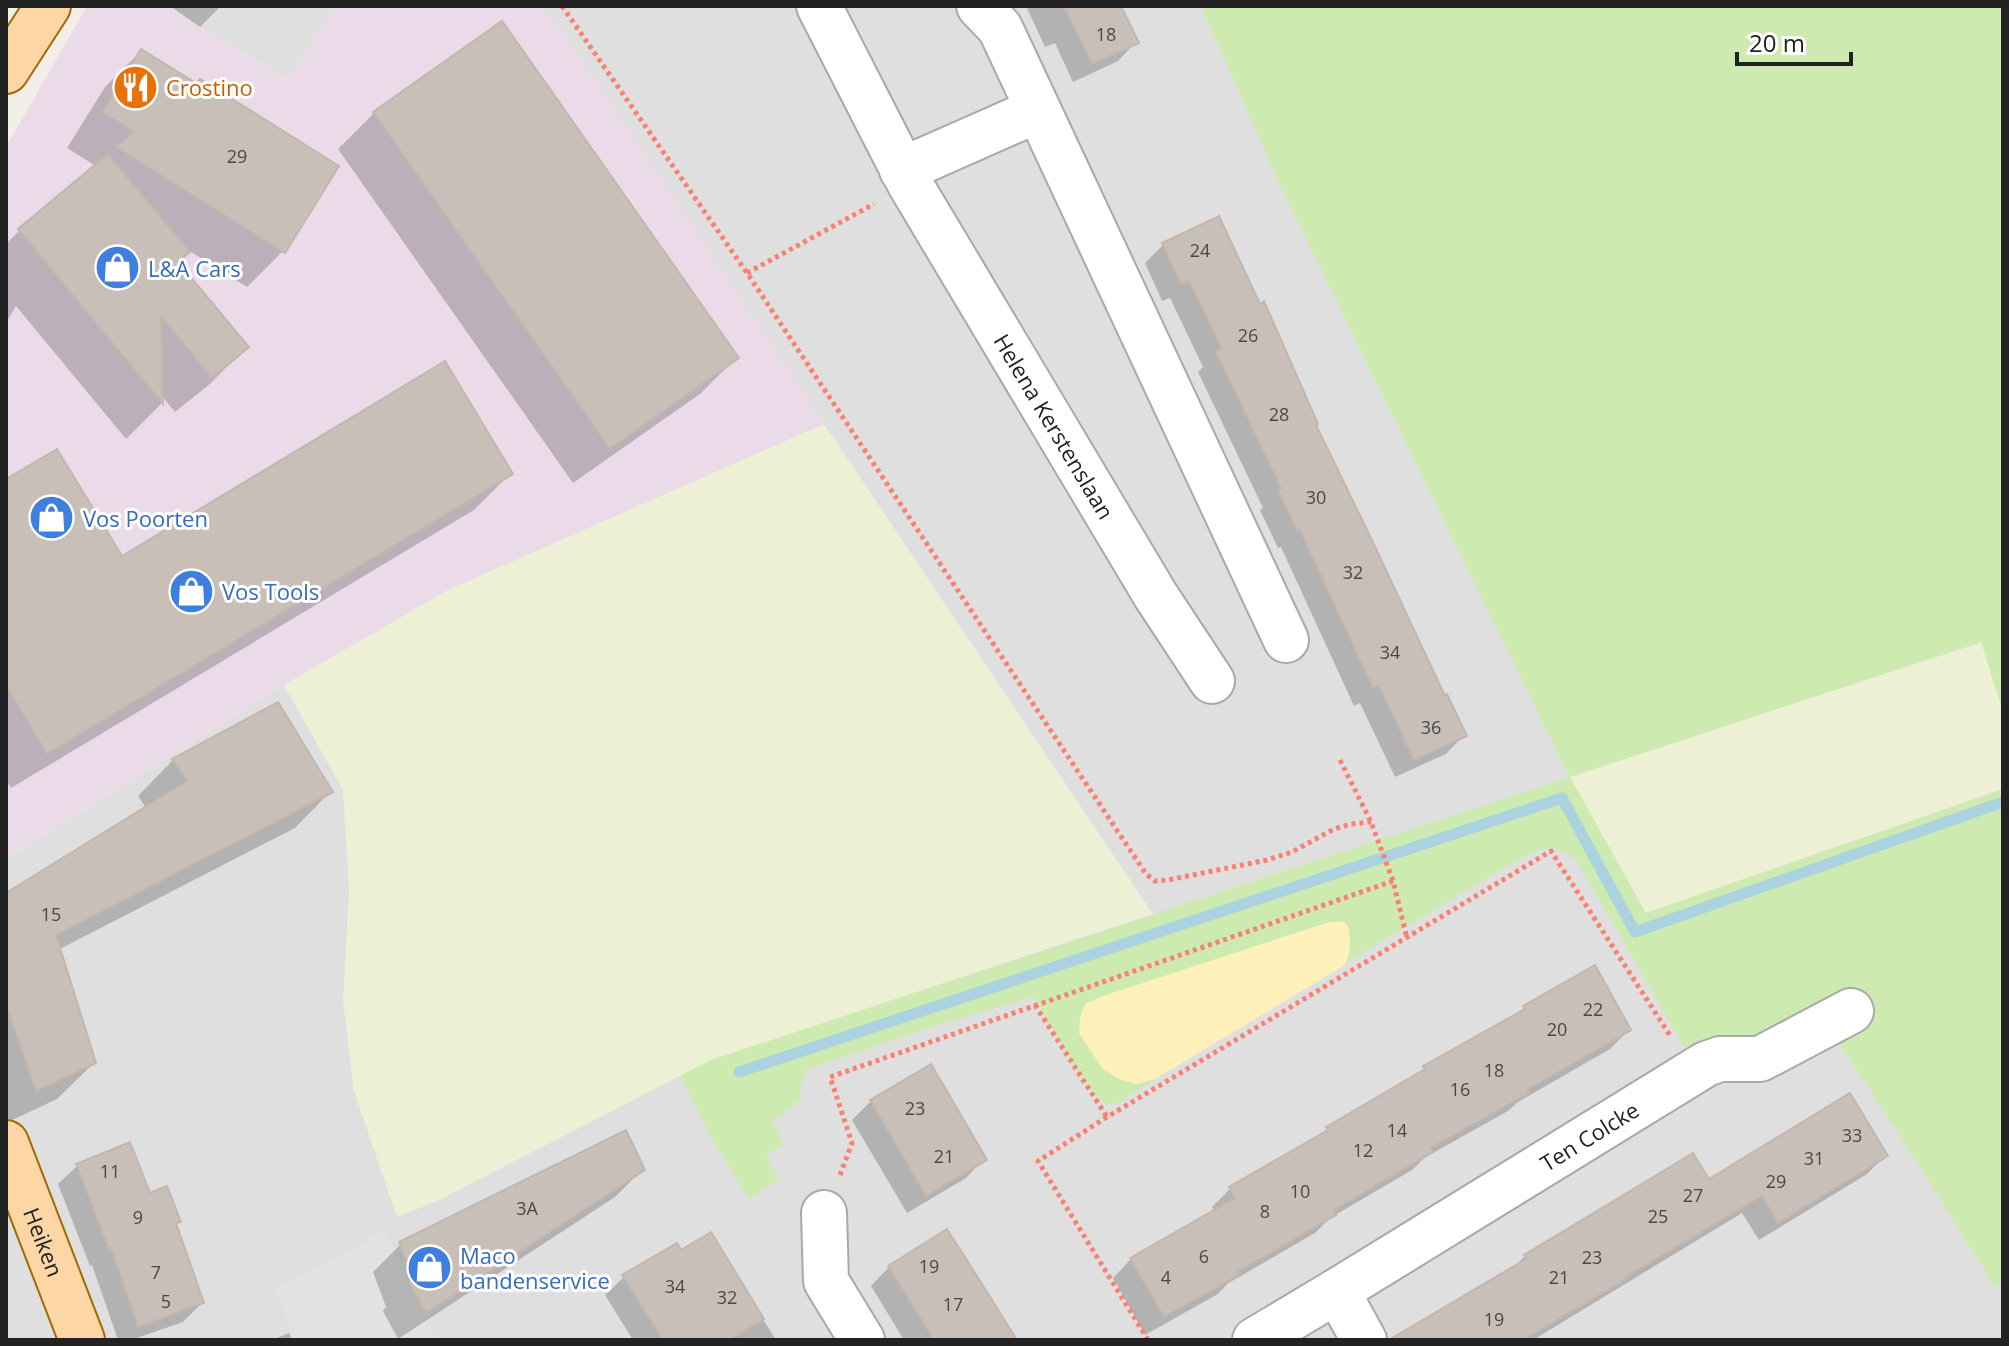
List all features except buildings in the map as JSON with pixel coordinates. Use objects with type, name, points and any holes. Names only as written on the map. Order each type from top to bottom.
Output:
[{"type":"main road","points":[[6,71],[48,6]]},
{"type":"main road","name":"Heiken","points":[[6,1143],[82,1340]]},
{"type":"street","name":"Helena Kerstenslaan","points":[[819,6],[906,177],[1156,596],[1212,681]]},
{"type":"street","points":[[979,6],[1000,28],[1286,640]]},
{"type":"street","points":[[906,177],[1038,110]]},
{"type":"street","name":"Ten Colcke","points":[[1255,1340],[1706,1064],[1720,1059],[1760,1059],[1851,1011]]},
{"type":"street","points":[[824,1213],[826,1281],[862,1340]]},
{"type":"street","points":[[1337,1291],[1364,1340]]},
{"type":"path","points":[[562,6],[747,273],[1146,874],[1155,881],[1168,880],[1267,860],[1292,852],[1334,829],[1371,822]]},
{"type":"path","points":[[747,273],[906,177]]},
{"type":"path","points":[[1340,760],[1371,822],[1393,881],[1407,938]]},
{"type":"path","points":[[1148,1340],[1038,1161],[1551,851],[1693,1072]]},
{"type":"path","points":[[824,1213],[852,1143],[830,1077],[1393,881]]},
{"type":"path","points":[[1035,1005],[1107,1117]]},
{"type":"shaded area","points":[[87,6],[165,6],[288,79],[336,6],[543,6],[824,424],[450,589],[284,685],[6,859],[6,147]]},
{"type":"shaded area","points":[[165,6],[336,6],[288,79]]},
{"type":"shaded area","points":[[540,6],[2003,6],[2003,1340],[6,1340],[6,859],[284,685],[450,589]]},
{"type":"shaded area","points":[[384,1231],[436,1337],[432,1340],[294,1340],[274,1289]]},
{"type":"green space","points":[[1201,6],[2003,6],[2003,712],[1981,642],[1570,777],[1646,913],[2003,789],[2003,1283],[1995,1287],[1837,1040],[1778,1034],[1688,1054],[1576,860],[1550,848],[1535,851],[1509,865],[1165,1072],[1119,1103],[1107,1105],[1086,1085],[1033,997],[808,1069],[801,1085],[800,1099],[773,1121],[783,1145],[766,1155],[779,1180],[749,1199],[713,1141],[680,1076],[711,1060],[1569,777],[1275,175]]},
{"type":"green space","points":[[824,424],[1153,914],[711,1060],[437,1201],[397,1217],[354,1091],[343,1000],[349,890],[343,790],[284,685],[450,589]]},
{"type":"green space","points":[[1982,642],[2003,712],[2003,789],[1646,913],[1569,777]]},
{"type":"sand","points":[[1342,921],[1348,926],[1350,936],[1345,965],[1155,1079],[1136,1084],[1119,1079],[1102,1068],[1079,1033],[1085,1004],[1103,996],[1326,923]]},
{"type":"waterway","points":[[739,1072],[1562,798],[1635,932],[2003,802]]},
{"type":"place","name":"Crostino","points":[[135,87]]},
{"type":"place","name":"L&A Cars","points":[[117,268]]},
{"type":"place","name":"Vos Poorten","points":[[52,518]]},
{"type":"place","name":"Vos Tools","points":[[191,591]]},
{"type":"place","name":"Maco bandenservice","points":[[429,1268]]}]
